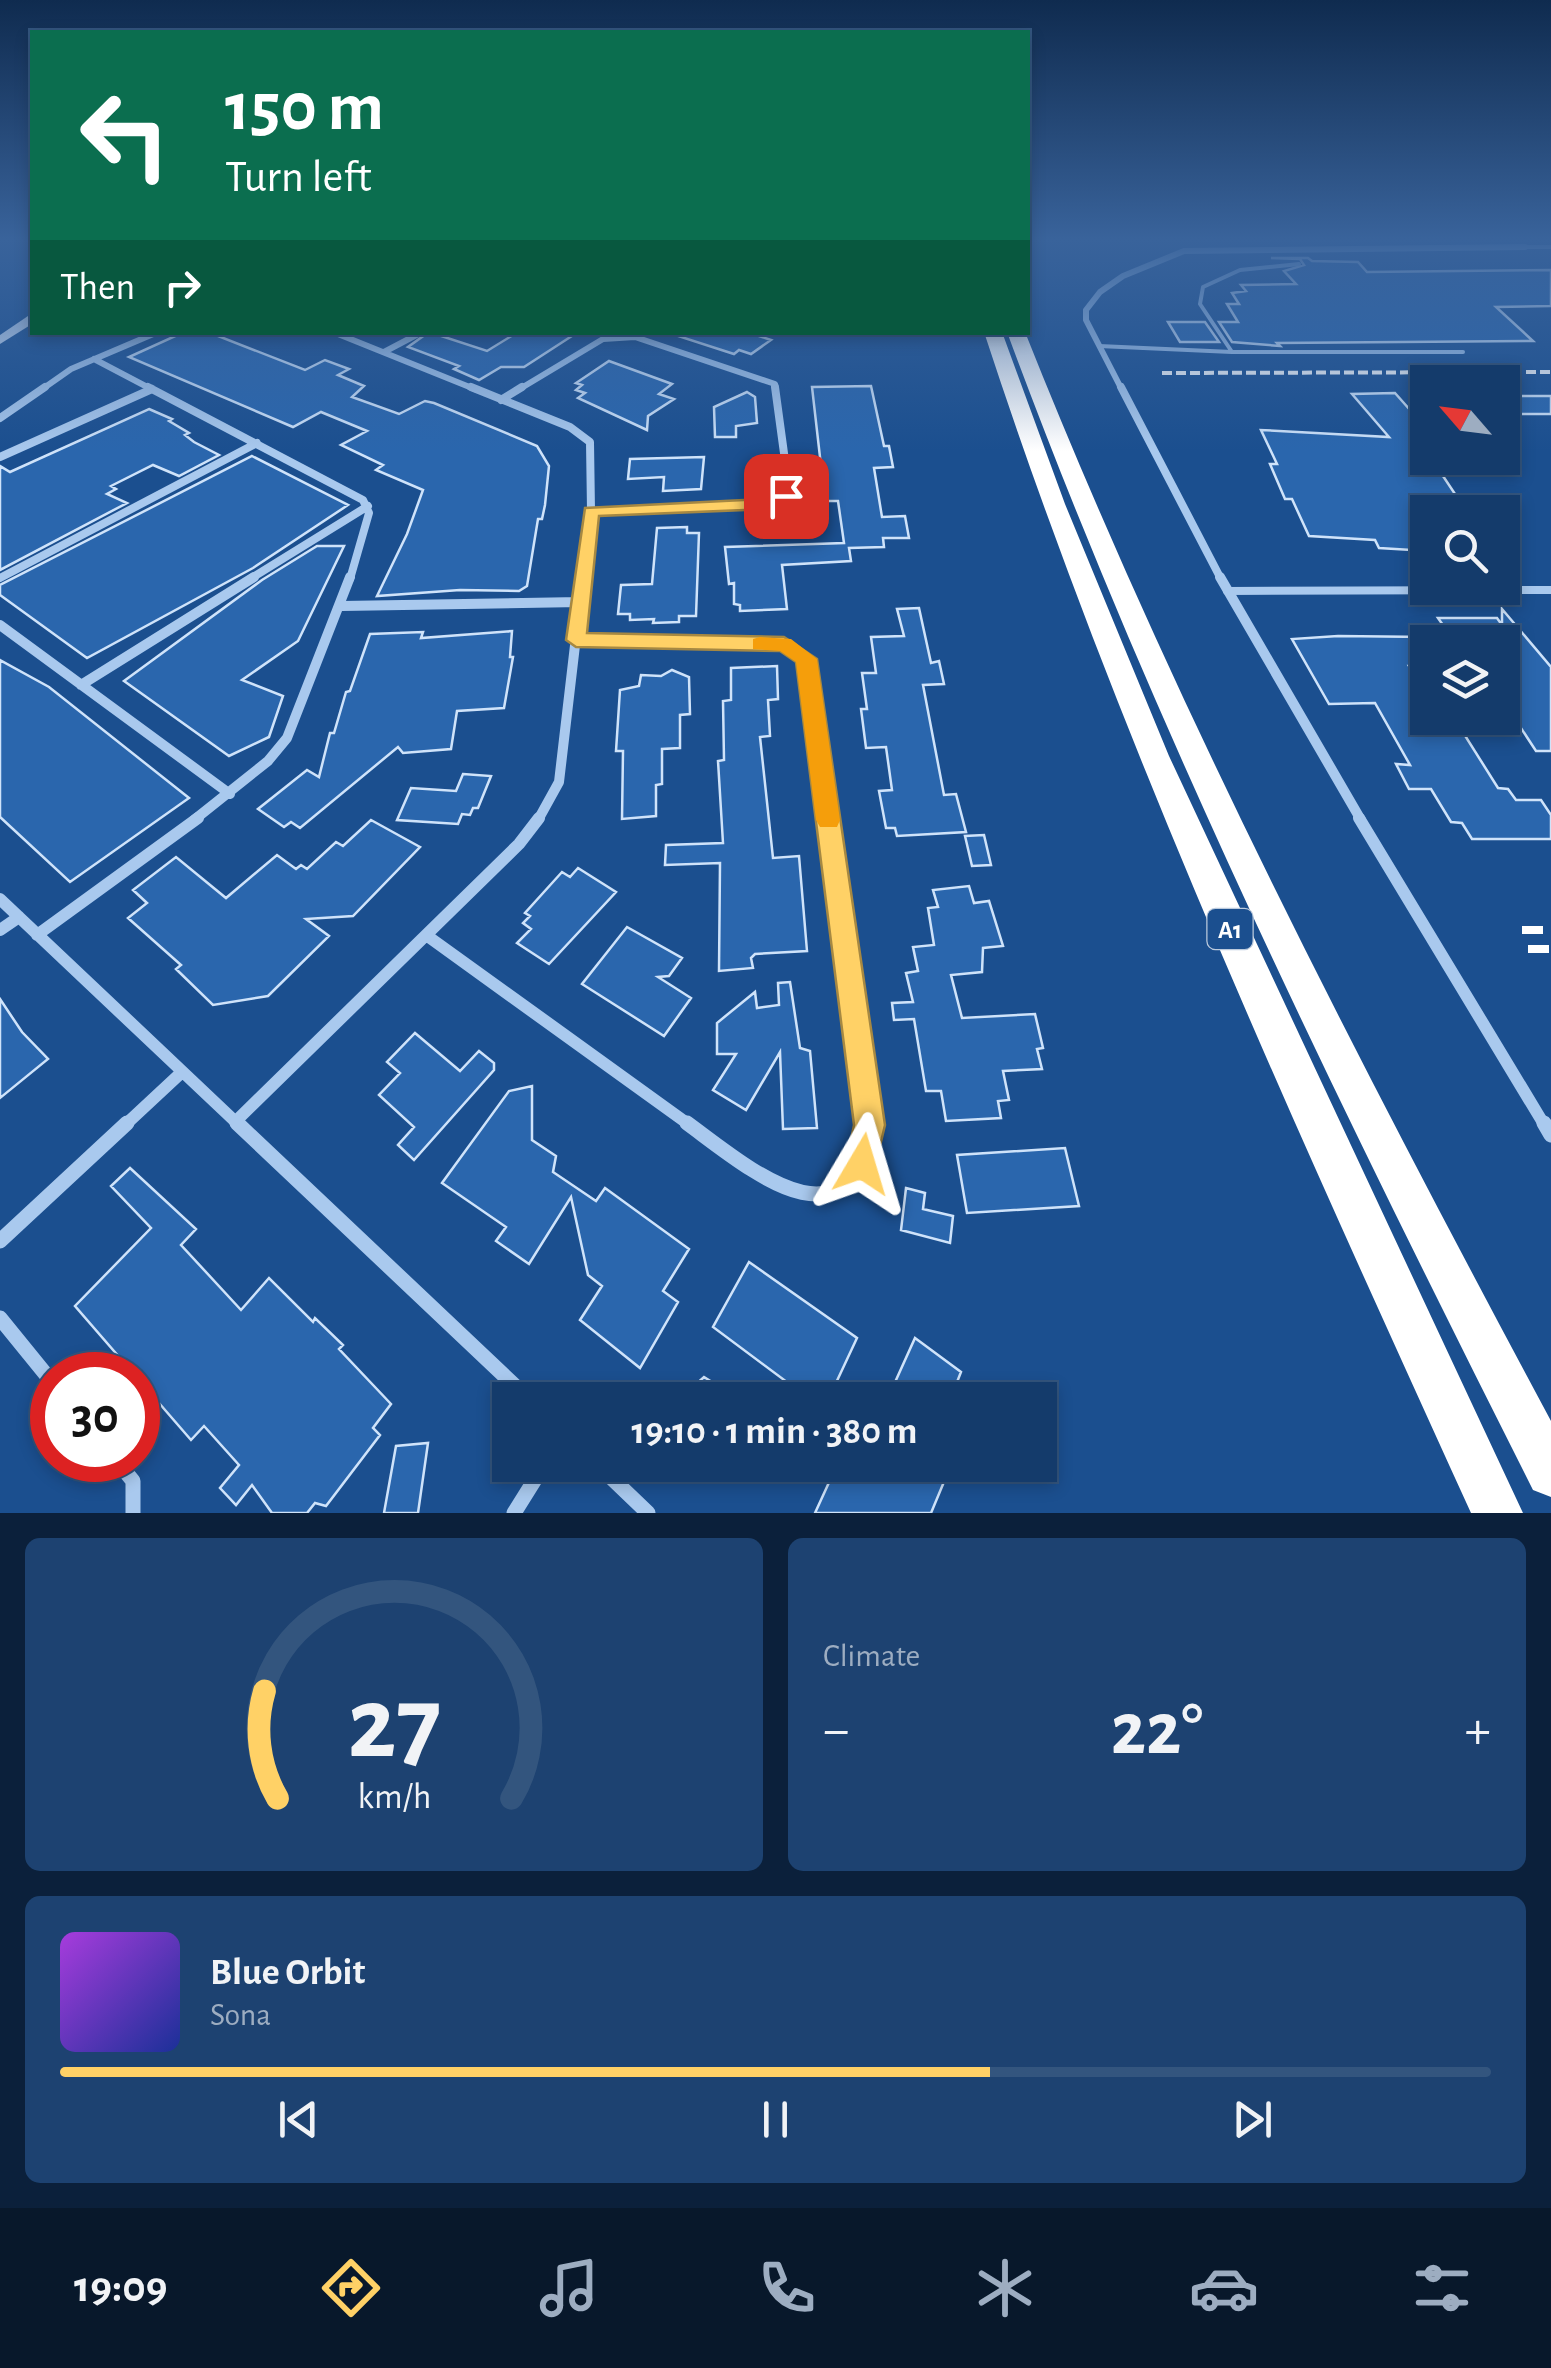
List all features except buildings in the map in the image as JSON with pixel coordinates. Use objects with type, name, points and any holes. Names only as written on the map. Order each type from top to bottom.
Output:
[{"type":"highway","name":"A1","points":[[993,335],[1042,481],[1156,766],[1397,1302],[1497,1513]]},
{"type":"highway","name":"A1","points":[[1017,335],[1071,480],[1195,759],[1458,1294],[1551,1472]]},
{"type":"street","points":[[1088,310],[1086,320],[1227,592],[1434,946],[1551,1135]]},
{"type":"street","points":[[0,340],[30,320]]},
{"type":"street","points":[[0,418],[56,378],[151,335]]},
{"type":"street","points":[[235,1122],[518,844],[547,808],[559,782],[591,512],[590,442],[570,427],[341,335]]},
{"type":"street","points":[[384,352],[416,335]]},
{"type":"street","points":[[502,400],[604,339],[619,335],[775,384],[789,490],[786,496],[768,504],[591,512]]},
{"type":"street","points":[[94,359],[368,506]]},
{"type":"street","points":[[0,457],[152,389]]},
{"type":"street","points":[[0,578],[256,443]]},
{"type":"street","points":[[37,935],[230,794],[268,761],[287,738],[342,606],[368,506]]},
{"type":"street","points":[[81,685],[368,506]]},
{"type":"street","points":[[342,606],[580,602]]},
{"type":"street","points":[[0,624],[230,794]]},
{"type":"street","points":[[426,935],[764,1180],[804,1196],[840,1188],[862,1164],[870,1125],[806,659],[784,644],[576,640]]},
{"type":"street","points":[[0,899],[511,1382]]},
{"type":"street","points":[[0,930],[19,916]]},
{"type":"street","points":[[0,1241],[182,1072]]},
{"type":"street","points":[[0,1318],[30,1355]]},
{"type":"street","points":[[133,1482],[133,1513]]},
{"type":"street","points":[[514,1513],[533,1482]]},
{"type":"street","points":[[616,1482],[648,1513]]},
{"type":"lane","points":[[1204,310],[1232,352]]},
{"type":"lane","points":[[1100,346],[1232,352],[1462,352]]},
{"type":"lane","points":[[1227,592],[1551,590]]},
{"type":"railway","points":[[1162,373],[1551,372]]},
{"type":"railway","points":[[1522,930],[1551,930]]},
{"type":"railway","points":[[1528,949],[1551,949]]},
{"type":"slow traffic","points":[[760,644],[784,644],[806,659],[828,820]]},
{"type":"route","points":[[786,496],[768,504],[591,512],[576,640],[784,644],[806,659],[870,1125],[862,1164]]}]
